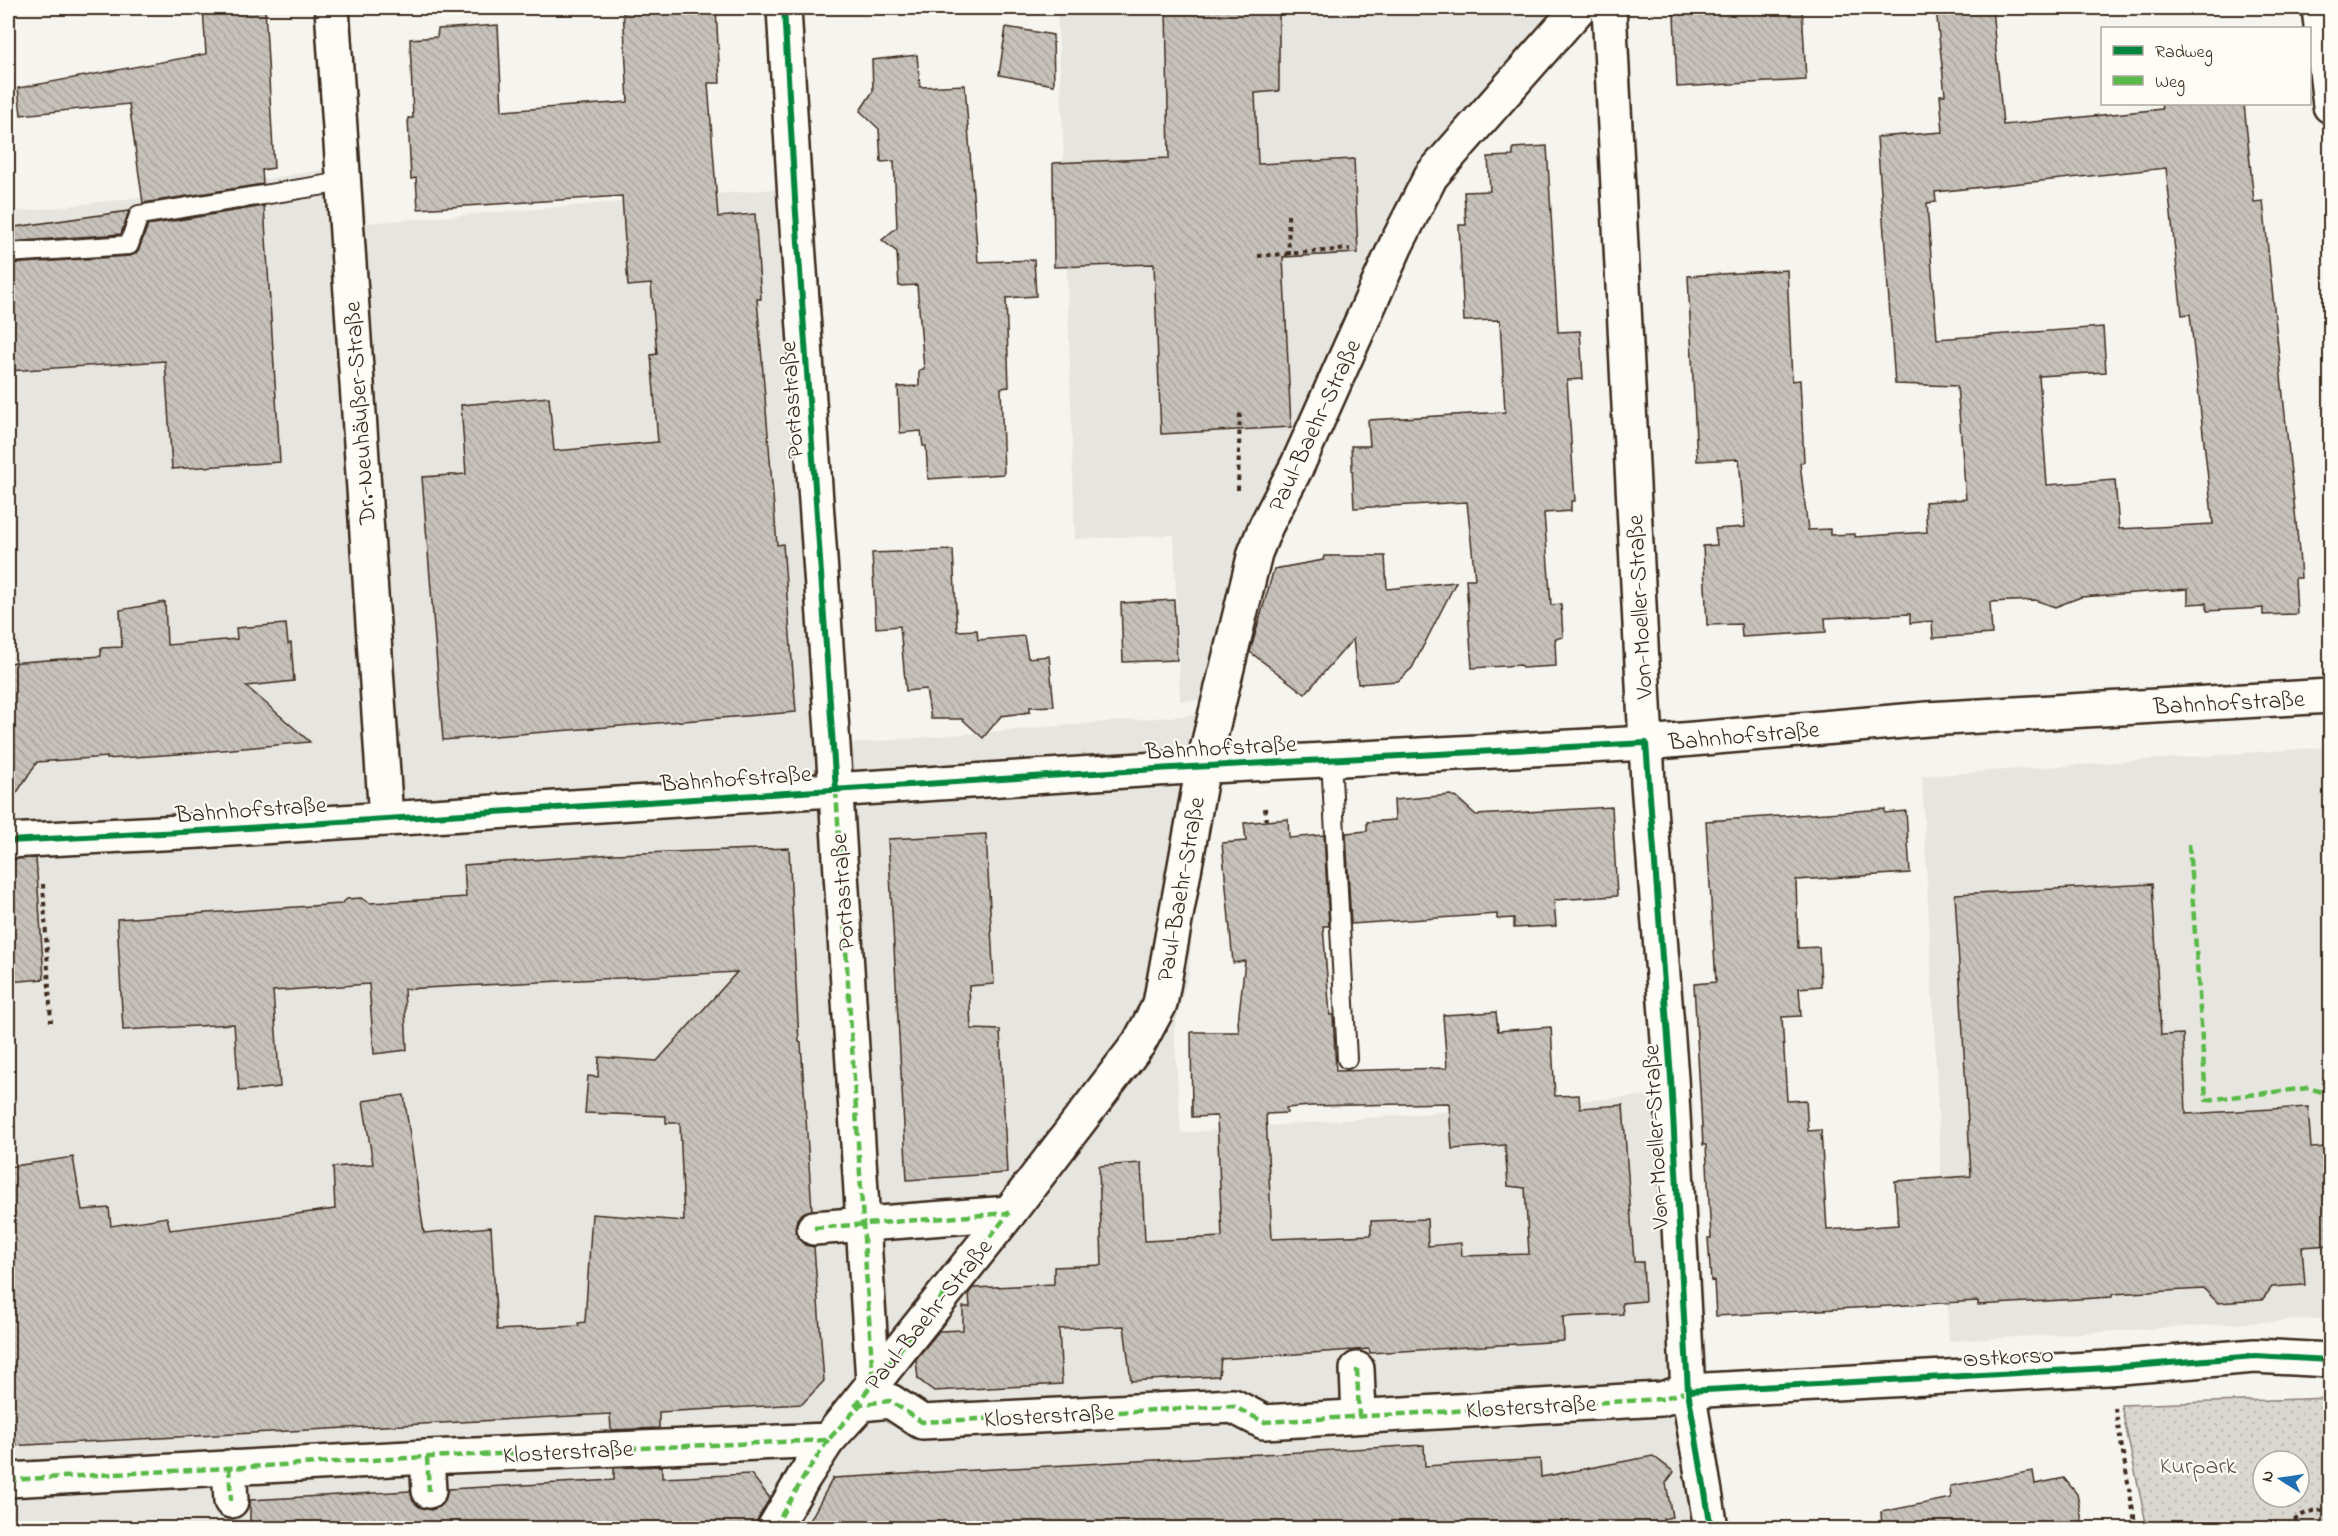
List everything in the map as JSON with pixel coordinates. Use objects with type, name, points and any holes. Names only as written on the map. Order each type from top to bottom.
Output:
[{"type":"street","name":"Dr.-Neuhäußer-Straße","points":[[332,8],[386,819]]},
{"type":"street","name":"Portastraße","points":[[785,8],[795,210],[836,790],[873,1382]]},
{"type":"street","name":"Paul-Baehr-Straße","points":[[774,1528],[828,1440],[1009,1213],[1139,1043],[1160,1004],[1203,766],[1259,544],[1266,526],[1298,464],[1396,245],[1431,176],[1579,8]]},
{"type":"street","name":"Von-Moeller-Straße","points":[[1609,8],[1646,743],[1671,1078],[1688,1391],[1711,1528]]},
{"type":"street","points":[[2319,8],[2330,86]]},
{"type":"street","name":"Bahnhofstraße","points":[[8,841],[1203,766],[1646,743],[1927,719],[2331,696]]},
{"type":"street","points":[[814,1228],[1009,1213]]},
{"type":"street","name":"Ostkorso","points":[[1688,1391],[2108,1368],[2255,1356],[2331,1360]]},
{"type":"street","points":[[1357,1369],[1359,1416]]},
{"type":"street","name":"Klosterstraße","points":[[8,1480],[427,1457],[828,1440],[861,1404],[890,1401],[922,1422],[1233,1406],[1264,1422],[1661,1399],[1688,1391]]},
{"type":"street","points":[[427,1457],[429,1491]]},
{"type":"street","points":[[229,1467],[231,1501]]},
{"type":"lane","points":[[8,254],[129,245],[139,215],[343,182]]},
{"type":"lane","points":[[1331,759],[1347,1059]]},
{"type":"path","points":[[1288,214],[1289,255]]},
{"type":"path","points":[[1258,256],[1396,245]]},
{"type":"path","points":[[1238,492],[1240,409]]},
{"type":"path","points":[[1265,808],[1266,820]]},
{"type":"path","points":[[43,884],[51,1022]]},
{"type":"path","points":[[2108,1368],[2136,1528]]},
{"type":"path","points":[[2289,1528],[2301,1515],[2324,1509],[2331,1512]]},
{"type":"shaded area","points":[[1057,8],[1555,8],[1428,175],[1204,700],[1180,701],[1174,535],[1075,539]]},
{"type":"shaded area","points":[[361,164],[367,223],[801,187],[845,744],[1205,714],[1189,973],[1174,1030],[1181,1133],[1692,1092],[1710,1424],[1726,1528],[8,1528],[8,213],[161,195]]},
{"type":"shaded area","points":[[2330,747],[2330,1318],[1949,1341],[1922,776]]},
{"type":"green space","name":"Kurpark","points":[[2330,1398],[2330,1528],[2147,1528],[2121,1405]]},
{"type":"building","points":[[203,8],[265,8],[274,168],[262,170],[263,184],[143,203],[129,104],[21,115],[18,88],[206,54]]},
{"type":"building","points":[[623,8],[716,8],[720,83],[708,83],[718,217],[755,214],[761,299],[757,299],[777,545],[783,544],[796,712],[443,740],[422,477],[466,474],[461,405],[549,397],[554,451],[658,442],[651,355],[657,354],[651,284],[628,286],[622,196],[418,209],[416,178],[411,179],[408,118],[413,118],[410,39],[437,37],[438,29],[498,25],[502,111],[628,102]]},
{"type":"building","points":[[1166,8],[1279,8],[1279,91],[1255,93],[1258,164],[1354,159],[1358,253],[1283,257],[1291,427],[1161,434],[1154,264],[1054,267],[1053,163],[1169,158]]},
{"type":"building","points":[[1802,8],[1806,80],[1677,87],[1674,14]]},
{"type":"building","points":[[1936,8],[1992,8],[2003,125],[2162,109],[2161,105],[2244,105],[2254,202],[2263,201],[2299,551],[2301,578],[2295,578],[2297,614],[2263,615],[2263,608],[2207,611],[2206,603],[2188,604],[2188,589],[2081,597],[2055,607],[2035,600],[1990,602],[1992,634],[1933,638],[1932,621],[1910,623],[1910,614],[1825,618],[1826,632],[1742,637],[1741,624],[1707,625],[1703,546],[1717,545],[1715,529],[1745,527],[1739,459],[1697,461],[1688,276],[1787,270],[1792,381],[1800,380],[1804,462],[1800,463],[1808,530],[1830,529],[1830,535],[1855,534],[1855,537],[1927,532],[1925,502],[1966,499],[1957,386],[1895,384],[1877,137],[1943,132],[1940,95],[1945,95]],"holes":[[[2166,168],[2182,315],[2190,314],[2213,524],[2119,529],[2115,480],[2047,485],[2039,376],[2106,372],[2103,327],[1937,339],[1927,203],[1936,202],[1935,192]]]},
{"type":"building","points":[[1006,27],[1053,35],[1054,85],[999,75]]},
{"type":"building","points":[[917,55],[920,87],[965,85],[978,262],[1034,260],[1036,296],[1006,298],[1009,387],[1001,388],[1004,474],[928,479],[926,446],[923,446],[921,431],[900,433],[898,387],[919,386],[919,370],[924,369],[917,285],[899,286],[897,252],[882,240],[897,227],[894,161],[881,162],[879,129],[860,111],[873,91],[872,60]]},
{"type":"building","points":[[1547,146],[1558,332],[1580,331],[1583,379],[1567,380],[1575,501],[1571,501],[1571,511],[1544,513],[1551,605],[1561,604],[1563,637],[1555,639],[1556,666],[1522,668],[1521,665],[1472,668],[1466,579],[1475,579],[1467,502],[1354,508],[1351,446],[1370,446],[1368,420],[1505,412],[1500,320],[1464,321],[1459,225],[1466,225],[1464,192],[1490,191],[1488,157],[1513,156],[1513,148]]},
{"type":"building","points":[[264,206],[280,462],[172,469],[165,361],[8,371],[8,264],[130,256],[139,249],[148,225]]},
{"type":"building","points":[[129,211],[121,234],[8,242],[8,228]]},
{"type":"building","points":[[953,550],[957,631],[977,630],[978,640],[1024,636],[1028,658],[1049,656],[1054,706],[1030,707],[1030,712],[1001,716],[983,738],[962,719],[931,719],[926,689],[906,691],[900,626],[876,628],[872,553]]},
{"type":"building","points":[[1324,556],[1385,556],[1387,589],[1456,582],[1412,668],[1398,681],[1358,684],[1353,639],[1305,694],[1250,652],[1274,569],[1323,560]]},
{"type":"building","points":[[1174,600],[1177,660],[1123,662],[1121,603]]},
{"type":"building","points":[[165,602],[167,645],[237,639],[236,628],[286,624],[288,644],[291,643],[294,681],[246,686],[310,742],[178,754],[37,762],[8,806],[8,663],[101,656],[101,648],[122,647],[120,610]]},
{"type":"building","points":[[1451,795],[1476,815],[1612,807],[1617,896],[1554,900],[1556,926],[1514,928],[1514,918],[1497,919],[1497,914],[1351,924],[1346,833],[1367,831],[1367,822],[1395,820],[1394,800]]},
{"type":"building","points":[[1885,809],[1885,813],[1906,811],[1910,873],[1796,880],[1798,948],[1819,947],[1821,986],[1799,988],[1801,1016],[1782,1017],[1787,1101],[1806,1100],[1808,1131],[1821,1130],[1827,1230],[1898,1225],[1895,1181],[1971,1176],[1955,894],[2152,884],[2161,1035],[2183,1034],[2186,1114],[2308,1107],[2311,1148],[2327,1147],[2331,1245],[2302,1247],[2305,1285],[2272,1287],[2262,1300],[2218,1303],[2204,1289],[1978,1305],[1978,1301],[1716,1316],[1708,1238],[1711,1238],[1706,1145],[1703,1145],[1694,984],[1716,982],[1706,821]]},
{"type":"building","points":[[1288,819],[1289,838],[1324,835],[1329,926],[1323,926],[1330,1015],[1333,1015],[1336,1071],[1447,1068],[1443,1015],[1496,1012],[1498,1031],[1551,1027],[1555,1096],[1579,1095],[1580,1108],[1623,1105],[1634,1262],[1643,1262],[1645,1301],[1622,1303],[1623,1314],[1563,1317],[1564,1341],[1370,1353],[1369,1349],[1221,1359],[1219,1376],[1131,1381],[1124,1326],[1059,1329],[1062,1384],[934,1391],[918,1379],[916,1359],[939,1331],[963,1330],[963,1307],[970,1307],[969,1293],[973,1288],[1054,1284],[1054,1267],[1102,1265],[1099,1166],[1141,1163],[1145,1241],[1222,1237],[1217,1116],[1192,1117],[1191,1032],[1239,1032],[1238,1022],[1245,961],[1233,963],[1222,843],[1246,841],[1244,823]],"holes":[[[1449,1103],[1452,1149],[1505,1145],[1508,1186],[1525,1188],[1529,1254],[1462,1256],[1461,1243],[1428,1246],[1427,1219],[1371,1221],[1371,1235],[1272,1239],[1266,1114],[1287,1113],[1286,1108],[1311,1106]]]},
{"type":"building","points":[[986,834],[994,984],[969,986],[971,1029],[1000,1030],[1007,1173],[907,1180],[888,839]]},
{"type":"building","points":[[789,848],[799,1042],[801,1043],[812,1210],[803,1213],[797,1219],[795,1229],[799,1239],[805,1245],[814,1247],[824,1381],[802,1404],[659,1412],[659,1428],[611,1430],[610,1414],[8,1446],[8,1167],[73,1157],[82,1210],[109,1208],[111,1226],[167,1217],[170,1230],[335,1209],[333,1167],[373,1164],[363,1101],[404,1095],[424,1233],[491,1227],[497,1330],[579,1326],[578,1323],[585,1322],[592,1214],[684,1221],[680,1123],[666,1123],[666,1116],[585,1113],[588,1076],[598,1077],[599,1057],[657,1061],[737,972],[404,989],[407,1050],[374,1054],[369,984],[273,991],[280,1087],[239,1091],[234,1024],[123,1030],[117,919],[341,904],[347,899],[361,898],[370,903],[466,897],[464,865],[613,854]]},
{"type":"building","points":[[36,858],[44,979],[8,982],[8,859]]},
{"type":"building","points":[[1424,1445],[1425,1466],[1540,1459],[1541,1477],[1653,1456],[1674,1472],[1666,1483],[1672,1517],[1663,1519],[1664,1523],[1635,1528],[806,1528],[833,1478]]},
{"type":"building","points":[[662,1466],[662,1478],[751,1474],[770,1498],[755,1528],[250,1528],[250,1500],[410,1491],[413,1501],[420,1507],[431,1510],[439,1507],[445,1500],[448,1489],[614,1480],[614,1468]]},
{"type":"building","points":[[2033,1471],[2035,1484],[2064,1478],[2077,1494],[2083,1526],[2063,1528],[1882,1528],[1881,1512],[1951,1498],[1950,1486]]},
{"type":"marked path","points":[[836,790],[873,1382]]},
{"type":"marked path","points":[[2189,844],[2206,1100],[2308,1088],[2330,1094]]},
{"type":"marked path","points":[[814,1228],[1009,1213]]},
{"type":"marked path","points":[[855,1406],[1009,1213]]},
{"type":"marked path","points":[[1357,1369],[1359,1416]]},
{"type":"marked path","points":[[8,1480],[427,1457],[828,1440],[861,1404],[890,1401],[922,1422],[1233,1406],[1264,1422],[1661,1399],[1688,1391],[1688,1394]]},
{"type":"marked path","points":[[774,1528],[830,1437]]},
{"type":"marked path","points":[[427,1457],[429,1491]]},
{"type":"marked path","points":[[229,1467],[231,1501]]},
{"type":"cycle path","points":[[784,8],[836,790]]},
{"type":"cycle path","points":[[8,841],[200,831],[1172,768],[1646,743],[1671,1078],[1688,1391],[1711,1528]]},
{"type":"cycle path","points":[[1688,1391],[2108,1368],[2255,1356],[2330,1360]]}]
